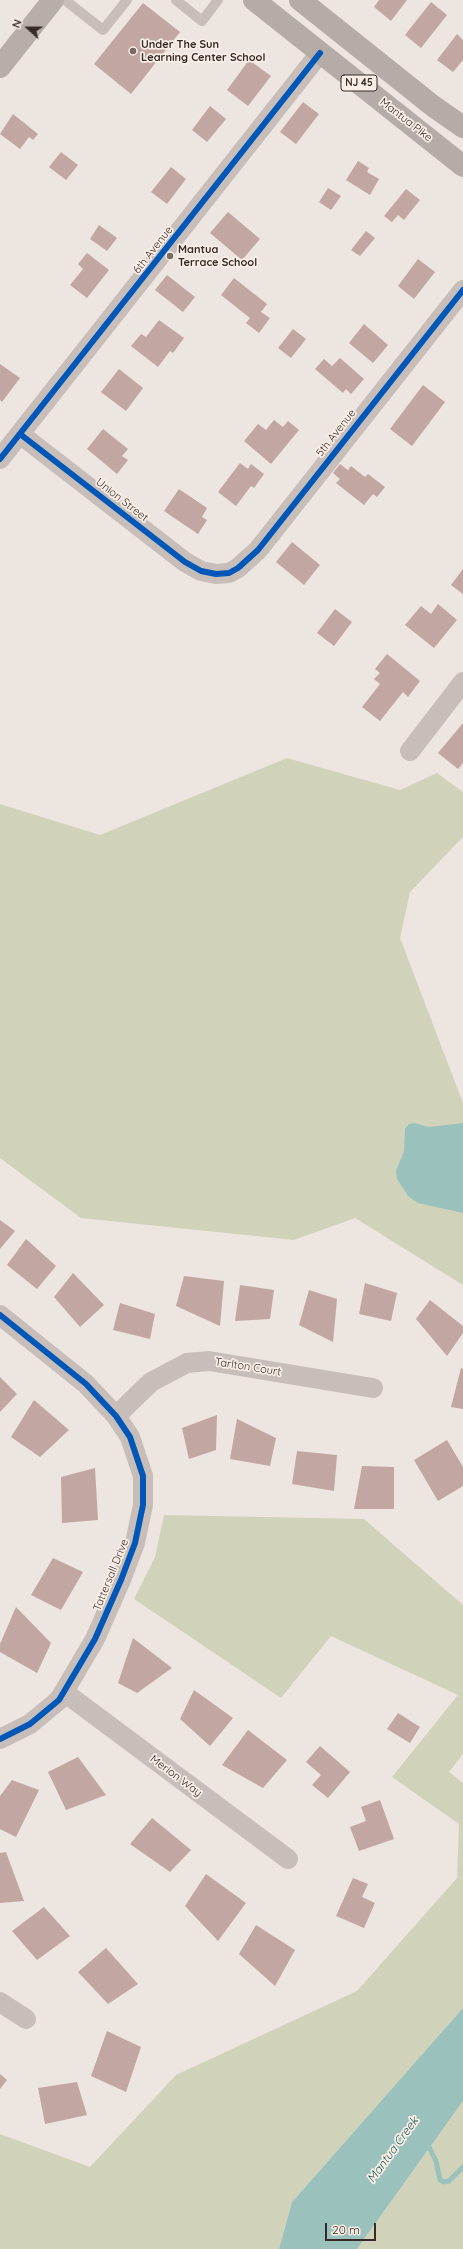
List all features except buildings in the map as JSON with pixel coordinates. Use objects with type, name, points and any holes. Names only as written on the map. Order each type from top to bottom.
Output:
[{"type":"main road","name":"Mantua Pike","points":[[254,0],[463,166]]},
{"type":"main road","name":"NJ 45","points":[[300,0],[434,106],[463,126]]},
{"type":"main road","points":[[314,0],[424,87],[434,106]]},
{"type":"street","points":[[0,67],[53,0]]},
{"type":"street","name":"6th Avenue","points":[[0,459],[320,53]]},
{"type":"street","name":"5th Avenue","points":[[216,574],[229,573],[238,568],[258,550],[463,290]]},
{"type":"street","name":"Union Street","points":[[20,434],[185,562],[200,572],[216,574]]},
{"type":"street","points":[[410,751],[463,682]]},
{"type":"street","name":"Tattersall Drive","points":[[0,1315],[86,1384],[116,1416],[130,1437],[143,1476],[143,1505],[135,1543],[122,1580],[95,1639],[59,1700],[41,1716],[0,1739]]},
{"type":"street","name":"Tarlton Court","points":[[116,1416],[151,1382],[187,1363],[209,1361],[373,1388]]},
{"type":"street","name":"Merion Way","points":[[64,1692],[288,1859]]},
{"type":"street","points":[[0,2002],[26,2019]]},
{"type":"lane","points":[[65,0],[103,30],[127,0]]},
{"type":"lane","points":[[176,0],[202,21],[218,0]]},
{"type":"green space","points":[[287,758],[400,790],[437,773],[463,792],[463,837],[410,892],[400,938],[463,1103],[463,1285],[355,1218],[294,1240],[81,1218],[0,1158],[0,804],[100,835]]},
{"type":"green space","points":[[164,1515],[364,1519],[463,1605],[463,1754],[449,1772],[463,1783],[463,2008],[292,2202],[279,2249],[0,2249],[0,2134],[90,2167],[176,2075],[357,1991],[457,1878],[459,1824],[392,1777],[458,1695],[331,1636],[281,1698],[134,1599],[155,1557]]},
{"type":"green space","points":[[463,2101],[463,2249],[357,2249]]},
{"type":"water","points":[[414,1123],[429,1127],[463,1123],[463,1213],[418,1203],[408,1196],[397,1179],[396,1171],[404,1151],[405,1129],[409,1124]]},
{"type":"water","name":"Mantua Creek","points":[[463,2008],[463,2101],[357,2249],[279,2249],[292,2202]]},
{"type":"waterway","points":[[427,2143],[436,2161],[440,2180],[444,2182],[449,2181],[463,2167]]},
{"type":"cycle path","points":[[0,459],[320,53]]},
{"type":"cycle path","points":[[20,434],[185,562],[201,571],[216,574],[229,573],[238,568],[258,550],[463,290]]},
{"type":"cycle path","points":[[0,1315],[86,1384],[116,1416],[130,1437],[143,1476],[143,1505],[135,1543],[121,1580],[95,1639],[59,1700],[30,1724],[0,1739]]},
{"type":"place","name":"Under The Sun Learning Center School","points":[[133,51]]},
{"type":"place","name":"Mantua Terrace School","points":[[170,256]]}]
